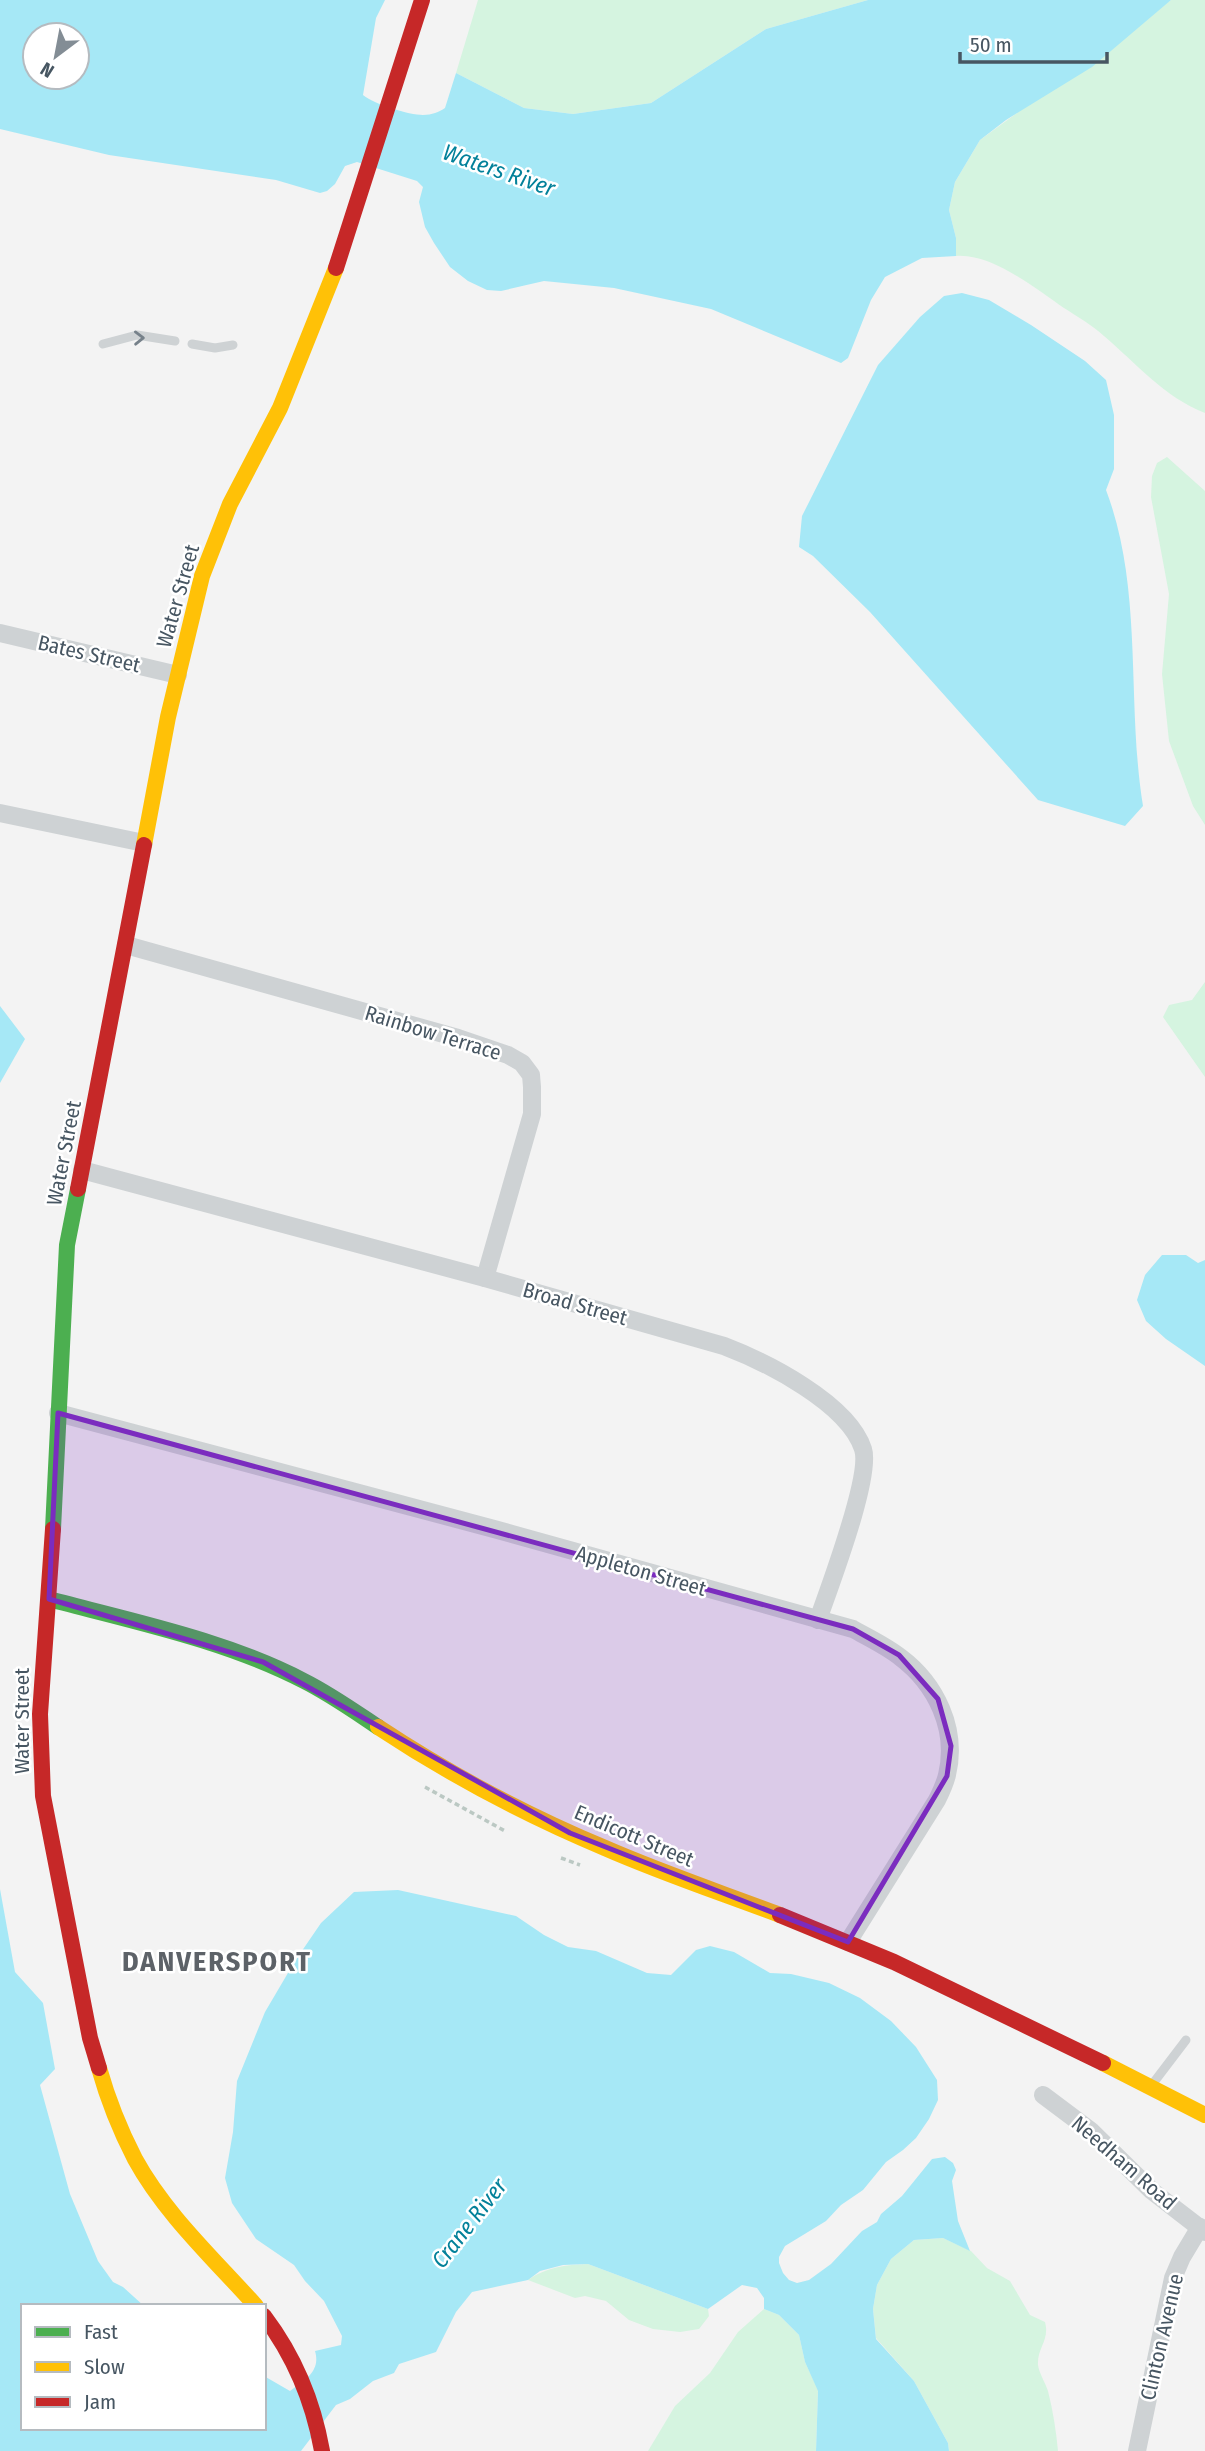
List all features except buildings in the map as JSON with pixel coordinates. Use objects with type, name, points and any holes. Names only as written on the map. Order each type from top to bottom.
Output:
[{"type":"main road","name":"Water Street","points":[[254,2304],[175,2215],[154,2187],[136,2161],[110,2105],[99,2072],[43,1796],[40,1714],[49,1599],[67,1245],[144,843],[178,675],[202,576],[230,504],[280,408],[337,266],[396,77],[423,1]]},
{"type":"main road","name":"Endicott Street","points":[[49,1599],[175,1632],[263,1662],[327,1694],[451,1772],[570,1833],[699,1886],[848,1942],[1205,2115]]},
{"type":"main road","points":[[266,2319],[297,2366],[314,2410],[322,2451]]},
{"type":"street","name":"Bates Street","points":[[0,632],[178,675]]},
{"type":"street","points":[[0,813],[144,843]]},
{"type":"street","name":"Rainbow Terrace","points":[[126,945],[458,1038],[509,1055],[522,1063],[531,1076],[532,1114],[485,1278]]},
{"type":"street","name":"Broad Street","points":[[82,1170],[485,1278],[724,1346],[761,1360],[825,1403],[852,1427],[864,1451],[853,1516],[818,1620]]},
{"type":"street","name":"Appleton Street","points":[[58,1413],[494,1529],[853,1629],[899,1656],[923,1677],[937,1699],[951,1746],[947,1776],[937,1800],[848,1942]]},
{"type":"street","name":"Needham Road","points":[[1043,2095],[1091,2131],[1152,2191],[1202,2229]]},
{"type":"street","name":"Clinton Avenue","points":[[1137,2451],[1173,2278],[1182,2257],[1202,2229]]},
{"type":"lane","points":[[103,344],[137,335],[175,341]]},
{"type":"lane","points":[[192,344],[215,348],[233,345]]},
{"type":"lane","points":[[1150,2088],[1186,2040]]},
{"type":"path","points":[[425,1787],[505,1831]]},
{"type":"path","points":[[561,1858],[580,1866]]},
{"type":"highlighted area","points":[[58,1413],[853,1629],[899,1655],[938,1699],[951,1746],[947,1776],[848,1942],[570,1833],[263,1662],[49,1599]]},
{"type":"green space","points":[[478,0],[868,0],[766,29],[651,103],[573,114],[524,108],[456,73]]},
{"type":"green space","points":[[1171,0],[1205,0],[1205,413],[1164,389],[1095,328],[1027,282],[984,260],[956,256],[956,238],[949,210],[955,182],[980,140]]},
{"type":"green space","points":[[1167,457],[1205,491],[1205,825],[1193,806],[1169,741],[1162,674],[1169,594],[1151,497],[1152,476],[1157,463]]},
{"type":"green space","points":[[1205,982],[1205,1077],[1163,1017],[1169,1005],[1192,1000]]},
{"type":"green space","points":[[943,2238],[971,2251],[987,2268],[1010,2281],[1030,2315],[1045,2322],[1046,2334],[1038,2365],[1050,2398],[1058,2451],[949,2451],[948,2443],[914,2381],[876,2338],[873,2309],[877,2285],[891,2259],[914,2240]]},
{"type":"green space","points":[[588,2264],[708,2309],[709,2316],[699,2329],[680,2332],[653,2329],[629,2320],[606,2301],[585,2296],[575,2298],[528,2280],[556,2268]]},
{"type":"green space","points":[[764,2309],[779,2315],[799,2335],[805,2362],[818,2390],[816,2451],[648,2451],[675,2406],[710,2373],[738,2332]]},
{"type":"water","name":"Waters River","points":[[0,0],[385,0],[376,18],[363,95],[392,108],[423,115],[445,108],[456,73],[524,108],[573,114],[651,103],[766,29],[868,0],[1171,0],[1092,67],[1006,120],[980,140],[955,182],[949,210],[956,238],[956,256],[922,258],[885,277],[871,300],[848,358],[841,363],[711,309],[614,288],[544,281],[501,291],[487,290],[468,281],[450,267],[434,243],[425,227],[419,202],[423,187],[417,181],[357,162],[345,166],[335,184],[320,193],[276,180],[109,155],[0,129]]},
{"type":"water","points":[[962,293],[989,300],[1031,325],[1085,361],[1106,380],[1114,415],[1114,469],[1106,490],[1118,528],[1130,607],[1135,727],[1143,806],[1125,826],[1038,800],[870,612],[813,556],[799,547],[802,516],[878,365],[920,317],[944,296]]},
{"type":"water","points":[[0,1006],[25,1039],[0,1083]]},
{"type":"water","points":[[1162,1255],[1186,1255],[1198,1263],[1205,1260],[1205,1366],[1166,1339],[1146,1321],[1137,1300],[1145,1275]]},
{"type":"water","name":"Crane River","points":[[0,1889],[15,1972],[43,2003],[55,2069],[40,2085],[70,2194],[98,2261],[113,2282],[142,2304],[21,2304],[21,2430],[266,2430],[266,2377],[290,2391],[314,2370],[315,2351],[341,2345],[342,2336],[324,2301],[294,2265],[256,2239],[232,2203],[225,2178],[233,2132],[237,2081],[265,2012],[321,1923],[354,1892],[398,1890],[516,1916],[568,1947],[596,1951],[647,1973],[671,1975],[696,1950],[710,1946],[734,1952],[770,1973],[791,1974],[829,1983],[860,1998],[891,2021],[916,2047],[937,2080],[938,2100],[916,2138],[886,2162],[863,2190],[841,2205],[826,2221],[785,2246],[779,2263],[789,2280],[797,2283],[809,2280],[831,2264],[862,2231],[877,2222],[881,2214],[902,2196],[932,2159],[945,2157],[953,2163],[956,2170],[952,2181],[958,2221],[970,2251],[943,2238],[914,2240],[891,2259],[877,2285],[873,2309],[876,2339],[914,2381],[948,2443],[949,2451],[816,2451],[818,2391],[805,2362],[799,2335],[779,2315],[764,2309],[764,2298],[757,2288],[742,2285],[708,2309],[588,2264],[563,2265],[540,2271],[528,2280],[472,2292],[456,2312],[436,2352],[399,2364],[394,2373],[373,2381],[350,2399],[336,2405],[301,2451],[0,2451]]},
{"type":"traffic: fast","points":[[53,1529],[67,1245],[78,1189]]},
{"type":"traffic: fast","points":[[49,1599],[179,1633],[243,1654],[314,1686],[378,1727]]},
{"type":"traffic: slow","points":[[144,845],[168,717],[202,576],[230,504],[280,408],[336,268]]},
{"type":"traffic: slow","points":[[378,1727],[488,1793],[546,1822],[648,1866],[780,1915]]},
{"type":"traffic: slow","points":[[1103,2063],[1205,2115]]},
{"type":"traffic: slow","points":[[99,2068],[119,2126],[147,2179],[191,2236],[254,2304]]},
{"type":"traffic: jam","points":[[336,268],[422,0]]},
{"type":"traffic: jam","points":[[78,1189],[144,845]]},
{"type":"traffic: jam","points":[[53,1529],[40,1714],[43,1796],[90,2038],[99,2068]]},
{"type":"traffic: jam","points":[[780,1915],[894,1962],[1103,2063]]},
{"type":"traffic: jam","points":[[266,2319],[294,2363],[314,2414],[322,2451]]},
{"type":"district","name":"DANVERSPORT","points":[[217,1961]]}]
